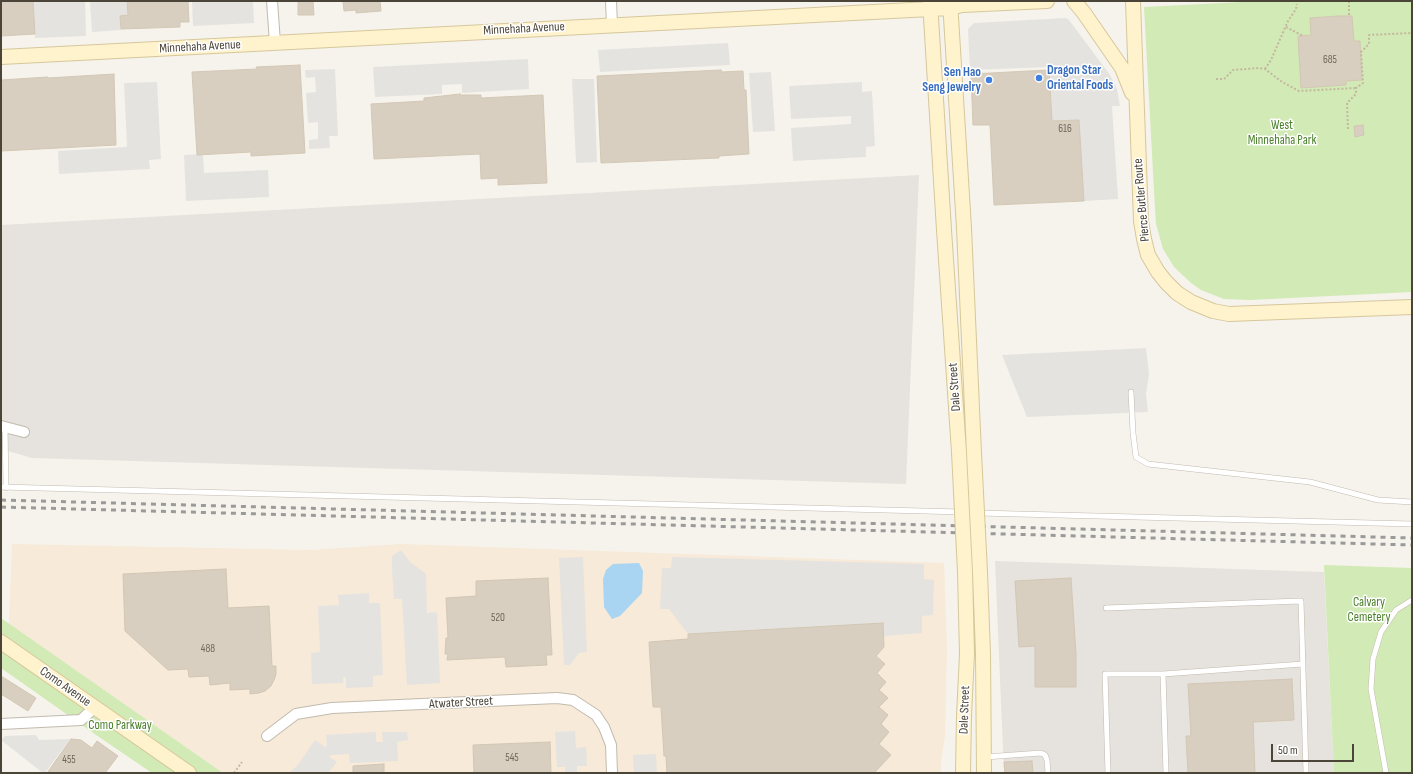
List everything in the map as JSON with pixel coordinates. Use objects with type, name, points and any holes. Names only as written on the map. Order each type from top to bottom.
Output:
[{"type":"main road","name":"Minnehaha Avenue","points":[[1,57],[612,25],[930,5],[1047,1]]},
{"type":"main road","points":[[1074,1],[1122,68],[1136,102]]},
{"type":"main road","name":"Pierce Butler Route","points":[[1132,1],[1141,221],[1148,255],[1158,272],[1177,293],[1202,308],[1213,312],[1230,314],[1412,307]]},
{"type":"main road","name":"Dale Street","points":[[950,4],[964,228],[980,572],[983,654],[984,773]]},
{"type":"main road","name":"Dale Street","points":[[930,5],[959,452],[965,572],[967,654],[963,773]]},
{"type":"main road","name":"Como Avenue","points":[[1,642],[189,773]]},
{"type":"street","points":[[272,1],[275,43]]},
{"type":"street","points":[[611,1],[612,25]]},
{"type":"street","points":[[3,427],[24,432]]},
{"type":"street","name":"Atwater Street","points":[[266,736],[296,714],[332,708],[557,698],[573,700],[596,715],[604,727],[611,745],[612,773]]},
{"type":"street","points":[[1,724],[81,720],[95,707]]},
{"type":"lane","points":[[1131,392],[1136,457],[1148,464],[1310,482],[1378,500],[1412,502]]},
{"type":"lane","points":[[3,427],[4,487],[965,512]]},
{"type":"lane","points":[[973,513],[1412,524]]},
{"type":"lane","points":[[1386,773],[1371,689],[1373,659],[1381,632],[1396,610],[1412,600]]},
{"type":"lane","points":[[1106,608],[1301,601],[1306,773]]},
{"type":"lane","points":[[1108,773],[1104,674],[1163,674],[1303,664]]},
{"type":"lane","points":[[1163,674],[1166,773]]},
{"type":"lane","points":[[984,757],[1041,753],[1045,755],[1047,760],[1048,773]]},
{"type":"path","points":[[1349,1],[1349,16]]},
{"type":"path","points":[[1265,70],[1271,60],[1285,27],[1296,9],[1297,4]]},
{"type":"path","points":[[1285,27],[1302,36]]},
{"type":"path","points":[[1216,79],[1224,79],[1233,70],[1259,68],[1299,90],[1356,88],[1363,82],[1361,52],[1369,44],[1369,35],[1412,33]]},
{"type":"path","points":[[1348,129],[1347,103],[1356,94],[1356,88]]},
{"type":"path","points":[[234,773],[242,762]]},
{"type":"shaded area","points":[[33,1],[85,1],[86,36],[35,38]]},
{"type":"shaded area","points":[[90,1],[127,1],[128,15],[120,16],[121,30],[92,32]]},
{"type":"shaded area","points":[[192,1],[253,1],[254,23],[193,26]]},
{"type":"shaded area","points":[[1066,18],[1110,75],[1117,89],[1120,106],[1112,106],[1118,199],[1084,201],[1079,120],[1052,121],[1049,67],[970,70],[968,29],[974,23]]},
{"type":"shaded area","points":[[728,43],[730,65],[600,72],[598,50]]},
{"type":"shaded area","points":[[528,59],[529,89],[462,93],[462,84],[442,85],[442,94],[375,97],[373,67]]},
{"type":"shaded area","points":[[335,69],[338,136],[329,136],[330,148],[309,149],[309,140],[318,139],[318,122],[308,123],[306,93],[316,92],[315,77],[306,78],[305,70]]},
{"type":"shaded area","points":[[771,72],[775,131],[753,132],[749,73]]},
{"type":"shaded area","points":[[572,79],[594,79],[597,162],[576,163]]},
{"type":"shaded area","points":[[157,82],[161,159],[149,160],[150,169],[59,174],[58,151],[127,147],[124,83]]},
{"type":"shaded area","points":[[862,82],[862,92],[872,91],[875,146],[866,147],[866,157],[793,161],[791,128],[851,124],[851,116],[791,119],[789,86]]},
{"type":"shaded area","points":[[203,154],[204,173],[268,170],[269,197],[186,201],[184,155]]},
{"type":"shaded area","points":[[919,175],[906,484],[32,458],[1,449],[1,225]]},
{"type":"shaded area","points":[[1146,348],[1149,374],[1146,394],[1148,412],[1027,417],[1002,355]]},
{"type":"shaded area","points":[[12,544],[311,550],[401,544],[944,563],[947,648],[945,736],[941,761],[941,773],[223,773],[9,624]]},
{"type":"shaded area","points":[[401,550],[410,562],[426,574],[427,613],[437,612],[440,683],[407,685],[402,599],[394,599],[392,570],[392,556]]},
{"type":"shaded area","points":[[583,557],[587,652],[579,653],[570,665],[564,665],[559,558]]},
{"type":"shaded area","points":[[672,557],[924,564],[924,579],[934,580],[933,615],[922,616],[922,633],[884,636],[883,623],[688,634],[669,609],[660,609],[662,568],[671,568]]},
{"type":"shaded area","points":[[995,561],[1324,572],[1334,773],[1004,773]]},
{"type":"shaded area","points":[[369,593],[369,603],[380,603],[383,675],[373,676],[373,687],[346,688],[346,677],[343,677],[343,683],[312,684],[311,653],[320,652],[318,606],[339,605],[338,595]]},
{"type":"shaded area","points":[[575,731],[576,748],[586,747],[587,766],[577,766],[577,773],[565,773],[565,767],[557,767],[555,732]]},
{"type":"shaded area","points":[[376,732],[376,742],[383,742],[382,732],[407,732],[408,740],[397,742],[398,761],[350,763],[349,754],[331,755],[329,757],[337,762],[328,773],[292,773],[291,771],[297,766],[315,740],[325,747],[327,745],[326,735]]},
{"type":"shaded area","points":[[36,735],[39,740],[70,739],[45,773],[43,773],[1,740],[5,736]]},
{"type":"shaded area","points":[[656,754],[657,773],[634,773],[633,755]]},
{"type":"green space","name":"West Minnehaha Park","points":[[1261,1],[1412,1],[1412,292],[1250,300],[1224,299],[1201,290],[1191,283],[1174,267],[1163,249],[1156,224],[1144,7]]},
{"type":"green space","name":"Calvary Cemetery","points":[[1324,565],[1412,568],[1412,773],[1334,773]]},
{"type":"green space","name":"Como Parkway","points":[[1,618],[223,773],[152,773],[99,737],[1,668]]},
{"type":"water","points":[[639,563],[643,571],[642,593],[620,616],[612,619],[604,607],[603,579],[606,570],[613,564]]},
{"type":"building","points":[[1,1],[33,1],[35,34],[1,36]]},
{"type":"building","points":[[127,1],[188,1],[189,22],[180,22],[180,27],[121,29],[120,16],[128,15]]},
{"type":"building","points":[[298,1],[313,1],[314,15],[298,15]]},
{"type":"building","points":[[343,1],[380,1],[381,11],[356,13],[356,10],[344,11]]},
{"type":"building","points":[[1352,16],[1354,41],[1360,41],[1362,80],[1346,81],[1346,85],[1301,88],[1298,36],[1311,35],[1310,18]]},
{"type":"building","points":[[300,65],[305,153],[251,156],[251,152],[197,155],[192,72],[257,69],[256,67]]},
{"type":"building","points":[[721,70],[722,72],[743,71],[744,90],[746,90],[749,154],[719,156],[719,158],[601,163],[597,76]]},
{"type":"building","points":[[1049,70],[1052,121],[1079,120],[1084,201],[994,205],[990,125],[973,125],[971,74]]},
{"type":"building","points":[[114,74],[116,145],[1,151],[1,80]]},
{"type":"building","points":[[460,94],[481,95],[481,98],[543,95],[547,183],[498,185],[498,178],[481,179],[480,154],[374,159],[371,104],[424,101],[424,98]]},
{"type":"building","points":[[1363,125],[1364,135],[1355,137],[1354,126]]},
{"type":"building","points":[[226,569],[228,608],[269,606],[272,666],[276,666],[276,674],[271,686],[265,691],[259,693],[250,694],[250,689],[230,690],[230,683],[210,685],[209,676],[189,677],[188,669],[168,670],[125,631],[123,574]]},
{"type":"building","points":[[548,578],[552,655],[546,655],[547,665],[506,667],[505,657],[447,660],[448,654],[445,654],[446,638],[448,638],[446,598],[476,596],[476,581]]},
{"type":"building","points":[[1071,578],[1076,655],[1076,687],[1035,687],[1035,646],[1019,647],[1015,581]]},
{"type":"building","points":[[883,623],[884,647],[876,656],[885,664],[877,673],[886,682],[879,690],[888,698],[879,707],[888,715],[881,724],[889,732],[879,744],[891,755],[874,773],[667,773],[666,756],[664,756],[661,707],[653,707],[649,642],[688,639],[688,634]]},
{"type":"building","points":[[1,676],[36,698],[28,711],[1,694]]},
{"type":"building","points":[[1292,679],[1294,720],[1253,722],[1255,773],[1188,773],[1186,736],[1191,736],[1188,684]]},
{"type":"building","points":[[71,739],[81,740],[92,748],[97,741],[118,756],[105,773],[47,773]]},
{"type":"building","points":[[550,742],[551,773],[474,773],[473,745]]},
{"type":"building","points":[[1032,761],[1033,773],[1005,773],[1004,762]]},
{"type":"building","points":[[384,764],[384,773],[353,773],[353,766]]},
{"type":"railway","points":[[1,500],[1412,538]]},
{"type":"railway","points":[[1,507],[1412,545]]},
{"type":"place","name":"Dragon Star Oriental Foods","points":[[1039,78]]},
{"type":"place","name":"Sen Hao Seng Jewelry","points":[[989,80]]}]
